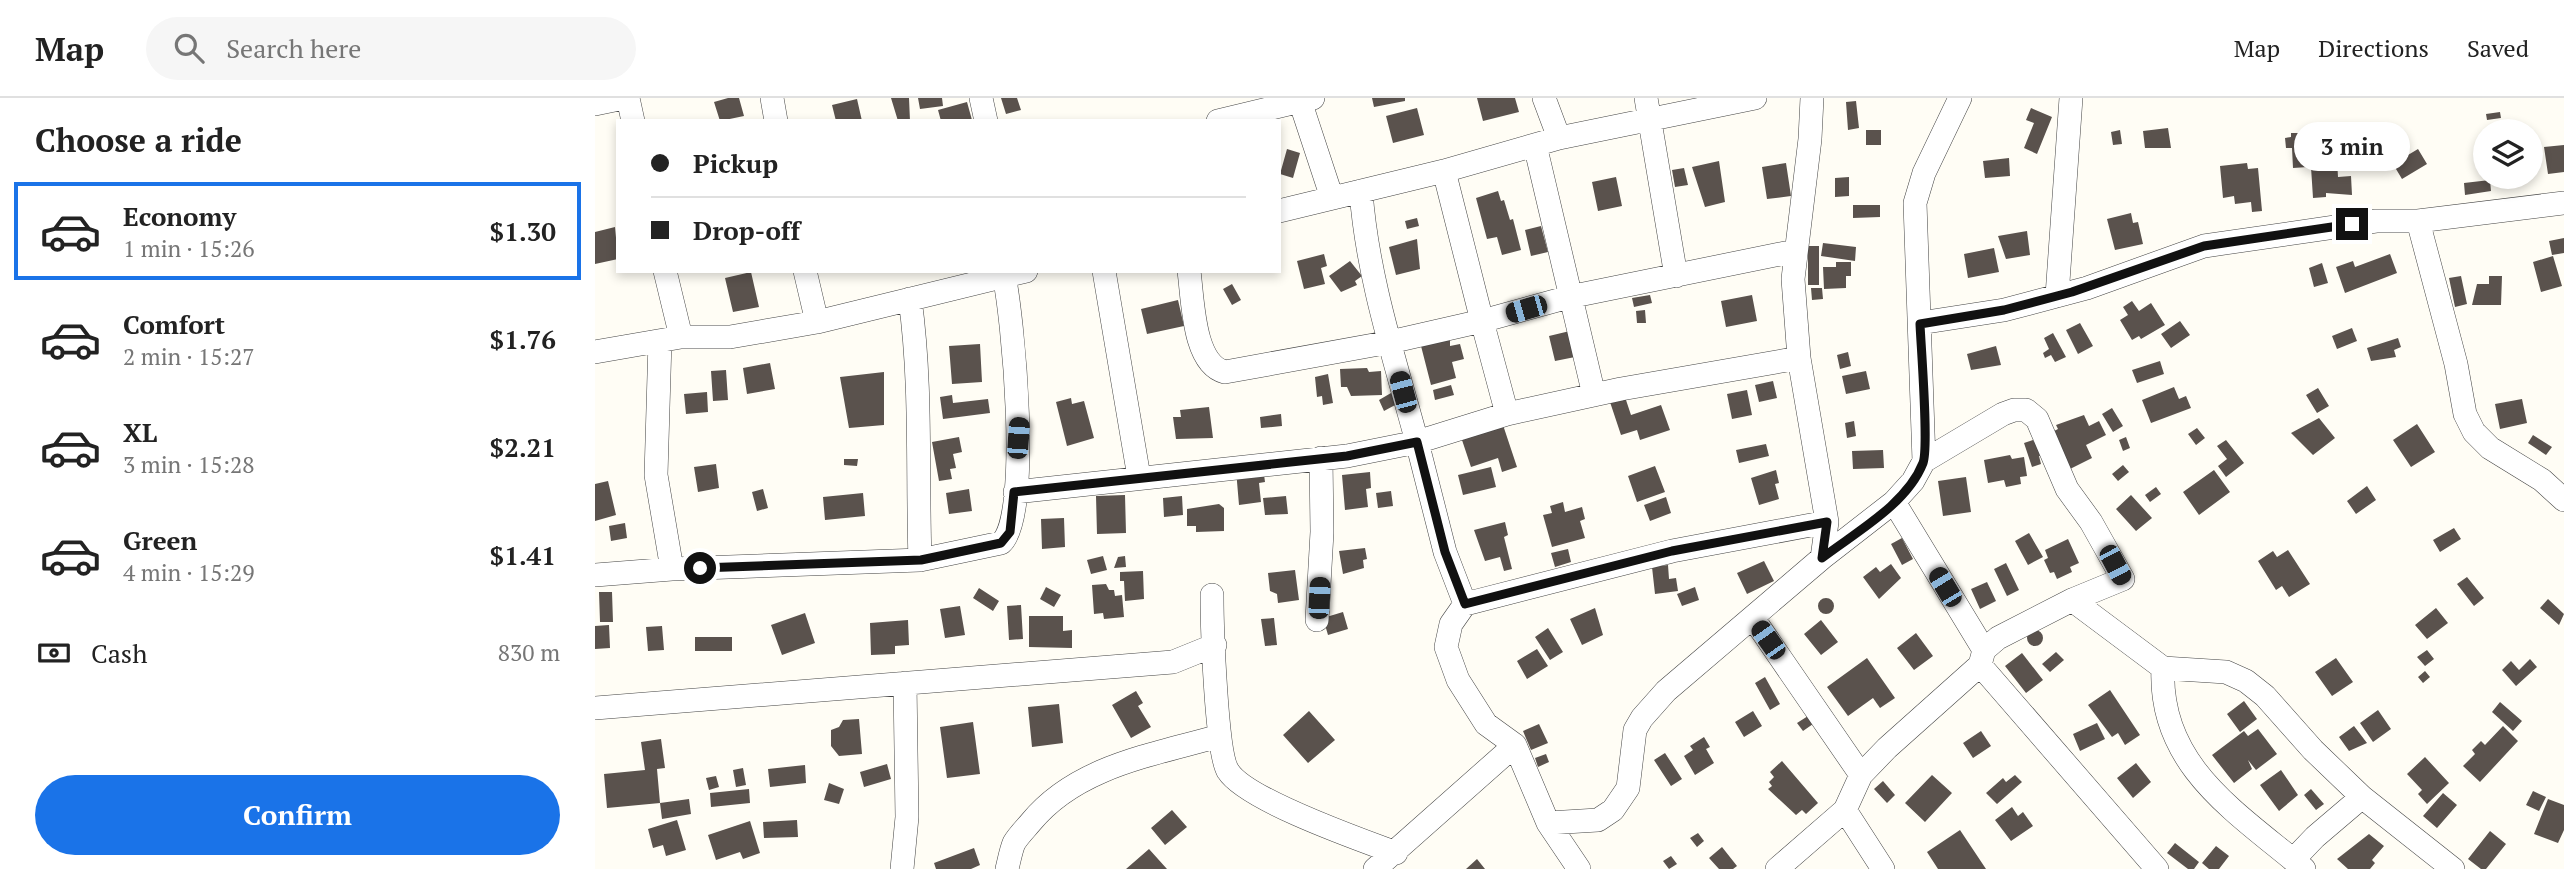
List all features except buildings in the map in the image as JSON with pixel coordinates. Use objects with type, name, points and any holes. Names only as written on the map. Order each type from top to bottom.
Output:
[{"type":"street","points":[[595,104],[626,98],[632,119]]},
{"type":"street","points":[[772,98],[776,119]]},
{"type":"street","points":[[981,98],[986,119]]},
{"type":"street","points":[[1544,98],[1559,138]]},
{"type":"street","points":[[1281,211],[1444,171],[1559,138],[1649,108],[1755,98]]},
{"type":"street","points":[[1812,98],[1810,139],[1793,279],[1799,358],[1827,522],[1822,558]]},
{"type":"street","points":[[1924,461],[1915,203],[1924,173],[1959,98]]},
{"type":"street","points":[[2057,296],[2071,98]]},
{"type":"street","points":[[1226,119],[1304,99],[1332,198]]},
{"type":"street","points":[[1649,108],[1676,276]]},
{"type":"street","points":[[1535,145],[1594,395]]},
{"type":"street","points":[[1444,171],[1507,415]]},
{"type":"street","points":[[1361,191],[1364,235],[1390,342],[1445,552],[1465,604]]},
{"type":"street","points":[[1920,324],[2004,310],[2057,296],[2204,246],[2364,223],[2418,221],[2564,203]]},
{"type":"street","points":[[2418,221],[2456,364],[2465,414],[2474,432],[2490,448],[2542,480],[2564,500]]},
{"type":"street","points":[[1189,273],[1201,350],[1216,370],[1225,372],[1390,342],[1569,297],[1795,251]]},
{"type":"street","points":[[666,273],[670,339],[656,475],[672,569]]},
{"type":"street","points":[[805,273],[817,321]]},
{"type":"street","points":[[595,352],[670,339],[730,337],[817,321],[1011,273],[1020,415],[1010,532],[1001,543],[921,560],[672,569],[595,575]]},
{"type":"street","points":[[1104,273],[1139,477]]},
{"type":"street","points":[[910,299],[917,345],[920,419],[917,487],[921,560]]},
{"type":"street","points":[[1014,492],[1321,458],[1417,442],[1507,415],[1594,395],[1799,358]]},
{"type":"street","points":[[1548,823],[1598,820],[1613,810],[1628,788],[1635,730],[1666,691],[1822,558],[1894,502],[1913,481],[1924,461],[2003,414],[2026,410],[2036,419],[2067,489],[2091,522],[2123,579],[2072,600],[1997,638],[1982,658],[1861,775],[1845,810],[1777,869]]},
{"type":"street","points":[[1318,620],[1322,532],[1321,458]]},
{"type":"street","points":[[1894,502],[1982,658],[2157,869]]},
{"type":"street","points":[[1579,869],[1548,823],[1515,745],[1486,724],[1458,680],[1446,647],[1451,624],[1465,604],[1672,551],[1827,522]]},
{"type":"street","points":[[1212,595],[1219,736],[1226,770],[1241,785],[1396,853]]},
{"type":"street","points":[[2072,600],[2163,668],[2226,672],[2246,681],[2265,696],[2313,750],[2362,797],[2453,869]]},
{"type":"street","points":[[1753,618],[1861,775]]},
{"type":"street","points":[[595,708],[1173,662],[1215,645]]},
{"type":"street","points":[[2163,668],[2162,694],[2168,724],[2193,768],[2232,812],[2298,865],[2362,797]]},
{"type":"street","points":[[902,869],[907,817],[905,683]]},
{"type":"street","points":[[1007,869],[1014,843],[1059,795],[1081,780],[1105,769],[1219,736]]},
{"type":"street","points":[[1375,869],[1515,745]]},
{"type":"street","points":[[1845,810],[1883,869]]},
{"type":"route","points":[[700,568],[921,560],[1001,543],[1010,532],[1014,492],[1347,456],[1417,442],[1445,552],[1465,604],[1672,551],[1827,522],[1822,558],[1894,502],[1913,481],[1924,461],[1920,324],[2004,310],[2087,288],[2204,246],[2352,224]]}]
